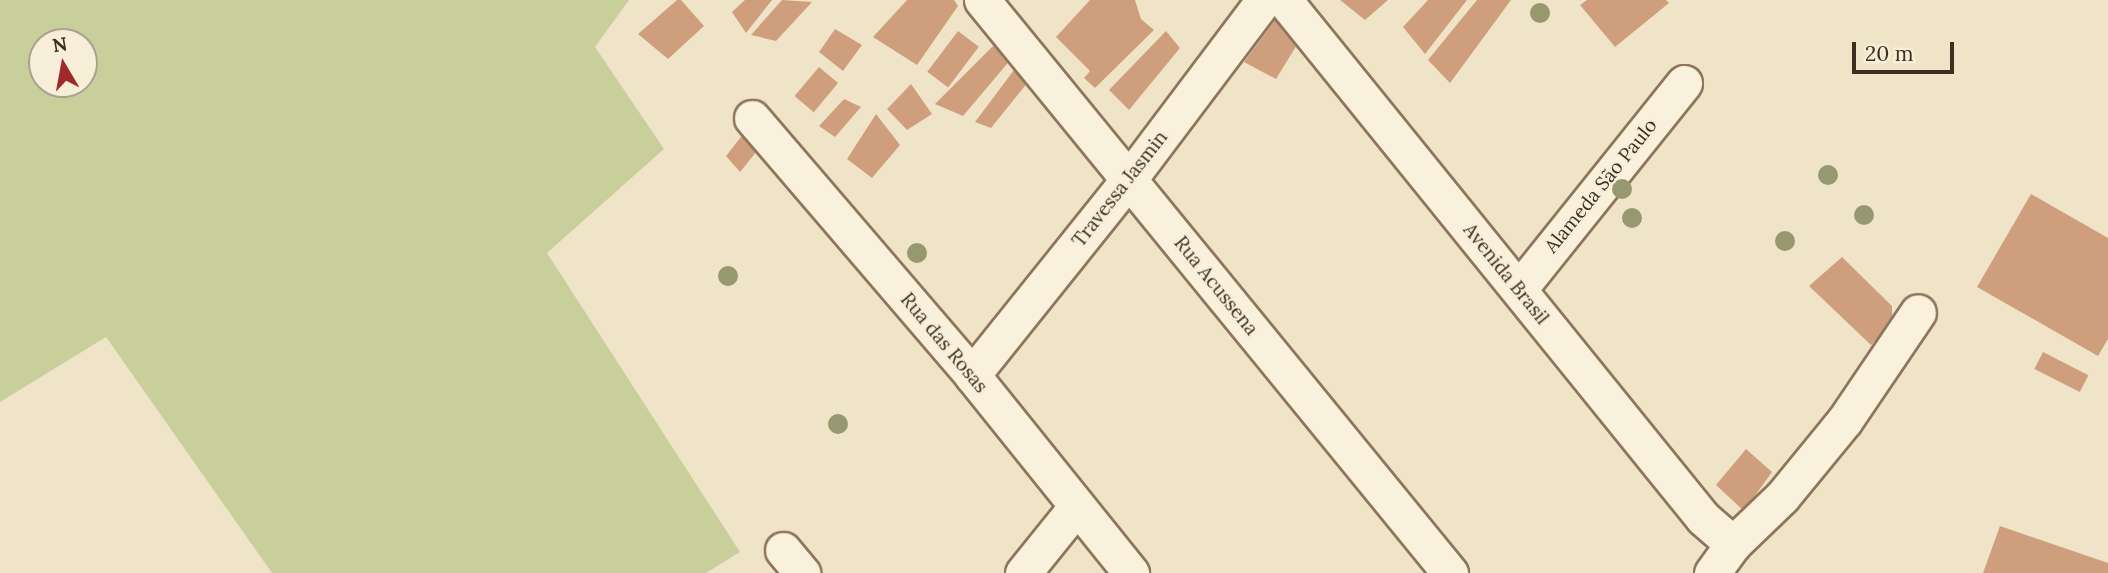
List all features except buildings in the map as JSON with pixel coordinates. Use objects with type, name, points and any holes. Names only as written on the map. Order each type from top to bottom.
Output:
[{"type":"street","name":"Rua Acussena","points":[[982,0],[1450,573]]},
{"type":"street","name":"Travessa Jasmin","points":[[972,375],[1129,179],[1264,0]]},
{"type":"street","name":"Avenida Brasil","points":[[1284,0],[1703,518],[1732,544]]},
{"type":"street","name":"Alameda São Paulo","points":[[1519,289],[1684,83]]},
{"type":"street","name":"Rua das Rosas","points":[[752,118],[972,375],[1131,573]]},
{"type":"street","points":[[1712,573],[1732,544],[1782,497],[1845,420],[1917,312]]},
{"type":"street","points":[[1023,573],[1077,506]]},
{"type":"green space","points":[[0,0],[629,0],[595,47],[664,149],[547,253],[740,552],[706,573],[272,573],[106,337],[0,402]]}]
